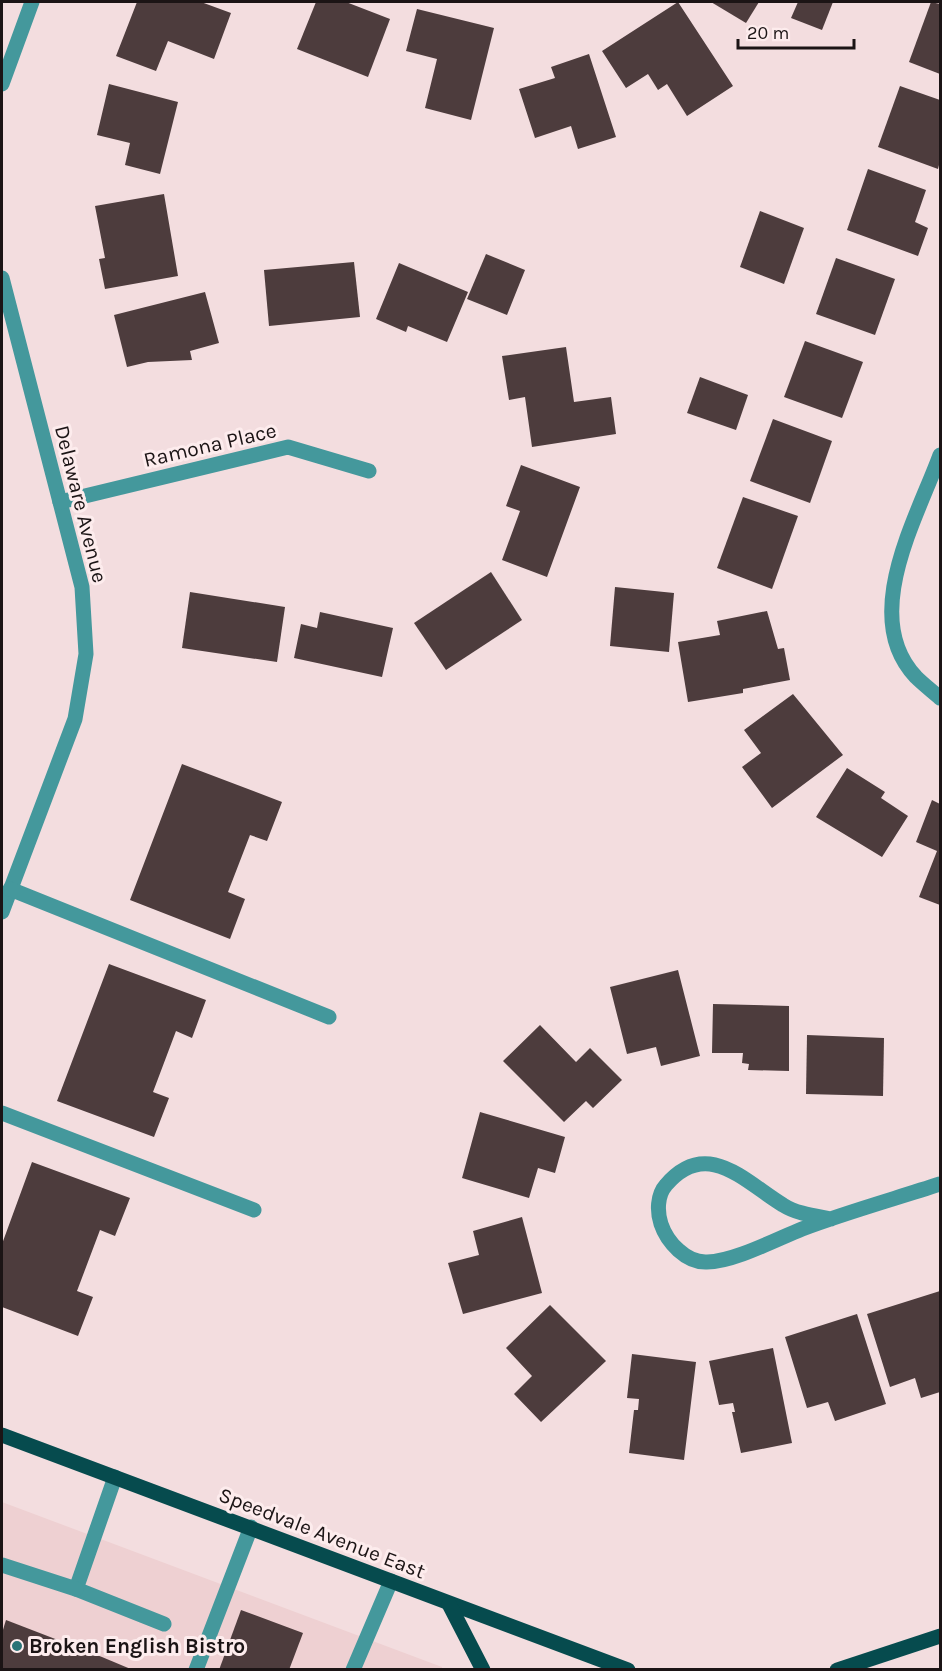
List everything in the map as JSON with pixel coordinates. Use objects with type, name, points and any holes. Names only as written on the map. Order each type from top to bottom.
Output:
[{"type":"main road","name":"Speedvale Avenue East","points":[[2,1436],[252,1527],[627,1670]]},
{"type":"main road","points":[[449,1604],[483,1670]]},
{"type":"main road","points":[[837,1670],[940,1636]]},
{"type":"street","points":[[2,84],[32,2]]},
{"type":"street","name":"Delaware Avenue","points":[[2,278],[82,587],[86,654],[75,719],[2,912]]},
{"type":"street","name":"Ramona Place","points":[[60,502],[288,447],[369,471]]},
{"type":"street","points":[[940,455],[894,578],[890,610],[896,644],[914,676],[940,698]]},
{"type":"street","points":[[10,890],[329,1017]]},
{"type":"street","points":[[2,1113],[254,1210]]},
{"type":"street","points":[[831,1219],[785,1207],[741,1175],[718,1165],[696,1164],[673,1176],[662,1189],[658,1206],[661,1224],[672,1244],[687,1257],[707,1262],[741,1253],[831,1219],[940,1184]]},
{"type":"street","points":[[76,1589],[115,1477]]},
{"type":"street","points":[[196,1670],[252,1527]]},
{"type":"street","points":[[2,1565],[76,1589],[164,1624]]},
{"type":"street","points":[[353,1670],[391,1581]]},
{"type":"shaded area","points":[[2,1502],[442,1667],[442,1669],[2,1669]]},
{"type":"building","points":[[137,2],[201,2],[231,13],[214,59],[168,41],[156,71],[116,56]]},
{"type":"building","points":[[316,2],[346,2],[390,19],[368,77],[297,49]]},
{"type":"building","points":[[678,2],[733,86],[687,116],[667,84],[658,90],[648,74],[626,88],[602,51]]},
{"type":"building","points":[[711,2],[759,2],[746,23]]},
{"type":"building","points":[[798,2],[833,2],[822,30],[791,18]]},
{"type":"building","points":[[931,2],[940,4],[940,74],[909,62]]},
{"type":"building","points":[[417,9],[494,28],[471,120],[425,108],[437,59],[406,51]]},
{"type":"building","points":[[589,54],[616,137],[578,149],[571,126],[535,138],[519,89],[555,78],[551,67]]},
{"type":"building","points":[[109,84],[178,102],[160,174],[125,165],[130,143],[97,135]]},
{"type":"building","points":[[900,86],[940,100],[938,169],[878,147]]},
{"type":"building","points":[[868,169],[926,190],[915,222],[928,228],[918,256],[847,230]]},
{"type":"building","points":[[164,194],[178,276],[105,289],[99,259],[105,258],[95,206]]},
{"type":"building","points":[[760,211],[804,228],[784,284],[740,267]]},
{"type":"building","points":[[486,254],[525,270],[507,315],[467,299]]},
{"type":"building","points":[[836,258],[895,279],[875,335],[816,314]]},
{"type":"building","points":[[354,262],[360,317],[269,326],[264,270]]},
{"type":"building","points":[[399,263],[468,292],[447,342],[408,326],[406,332],[376,319]]},
{"type":"building","points":[[205,292],[219,343],[190,351],[192,360],[148,362],[127,367],[114,315]]},
{"type":"building","points":[[805,341],[863,362],[842,418],[784,397]]},
{"type":"building","points":[[566,347],[574,402],[611,397],[616,434],[532,447],[525,397],[509,400],[502,356]]},
{"type":"building","points":[[700,377],[748,395],[736,430],[687,413]]},
{"type":"building","points":[[773,419],[832,441],[810,503],[750,481]]},
{"type":"building","points":[[521,465],[580,487],[547,577],[502,560],[520,511],[506,506]]},
{"type":"building","points":[[743,497],[798,516],[772,589],[717,568]]},
{"type":"building","points":[[491,572],[522,620],[446,670],[414,623]]},
{"type":"building","points":[[615,587],[674,593],[669,652],[610,646]]},
{"type":"building","points":[[190,592],[285,607],[277,662],[182,648]]},
{"type":"building","points":[[767,611],[778,649],[784,648],[790,680],[743,689],[743,693],[688,702],[678,642],[720,635],[717,621]]},
{"type":"building","points":[[320,612],[393,628],[382,677],[294,658],[301,624],[317,628]]},
{"type":"building","points":[[793,694],[843,755],[772,808],[742,767],[761,753],[744,730]]},
{"type":"building","points":[[182,764],[282,802],[267,841],[250,835],[228,892],[245,899],[230,939],[130,900]]},
{"type":"building","points":[[847,768],[885,792],[881,798],[908,816],[882,857],[816,817]]},
{"type":"building","points":[[932,800],[940,804],[940,905],[919,897],[937,851],[916,842]]},
{"type":"building","points":[[109,964],[206,1000],[192,1038],[176,1031],[153,1092],[169,1098],[154,1137],[57,1101]]},
{"type":"building","points":[[678,970],[700,1056],[661,1066],[656,1047],[627,1054],[610,987]]},
{"type":"building","points":[[713,1004],[789,1006],[789,1071],[748,1070],[749,1064],[742,1063],[743,1053],[712,1053]]},
{"type":"building","points":[[540,1025],[576,1062],[590,1048],[622,1080],[593,1108],[586,1101],[564,1122],[503,1061]]},
{"type":"building","points":[[807,1035],[884,1038],[883,1096],[806,1094]]},
{"type":"building","points":[[480,1112],[565,1137],[555,1173],[538,1168],[529,1198],[462,1178]]},
{"type":"building","points":[[32,1162],[130,1198],[115,1236],[100,1230],[77,1291],[93,1297],[78,1336],[2,1307],[2,1244]]},
{"type":"building","points":[[522,1217],[542,1293],[463,1314],[448,1263],[479,1255],[473,1231]]},
{"type":"building","points":[[940,1291],[940,1392],[921,1398],[915,1378],[890,1387],[867,1314]]},
{"type":"building","points":[[550,1305],[606,1361],[541,1422],[514,1394],[532,1376],[506,1348]]},
{"type":"building","points":[[857,1314],[886,1404],[835,1421],[828,1402],[807,1408],[785,1337]]},
{"type":"building","points":[[773,1348],[792,1443],[741,1453],[732,1412],[735,1412],[733,1403],[719,1405],[709,1361]]},
{"type":"building","points":[[632,1354],[696,1362],[684,1460],[629,1453],[634,1410],[638,1410],[639,1399],[627,1398]]},
{"type":"building","points":[[241,1610],[303,1633],[289,1670],[219,1670]]},
{"type":"building","points":[[6,1620],[133,1670],[2,1670],[2,1633]]},
{"type":"place","name":"Broken English Bistro","points":[[17,1646]]}]
